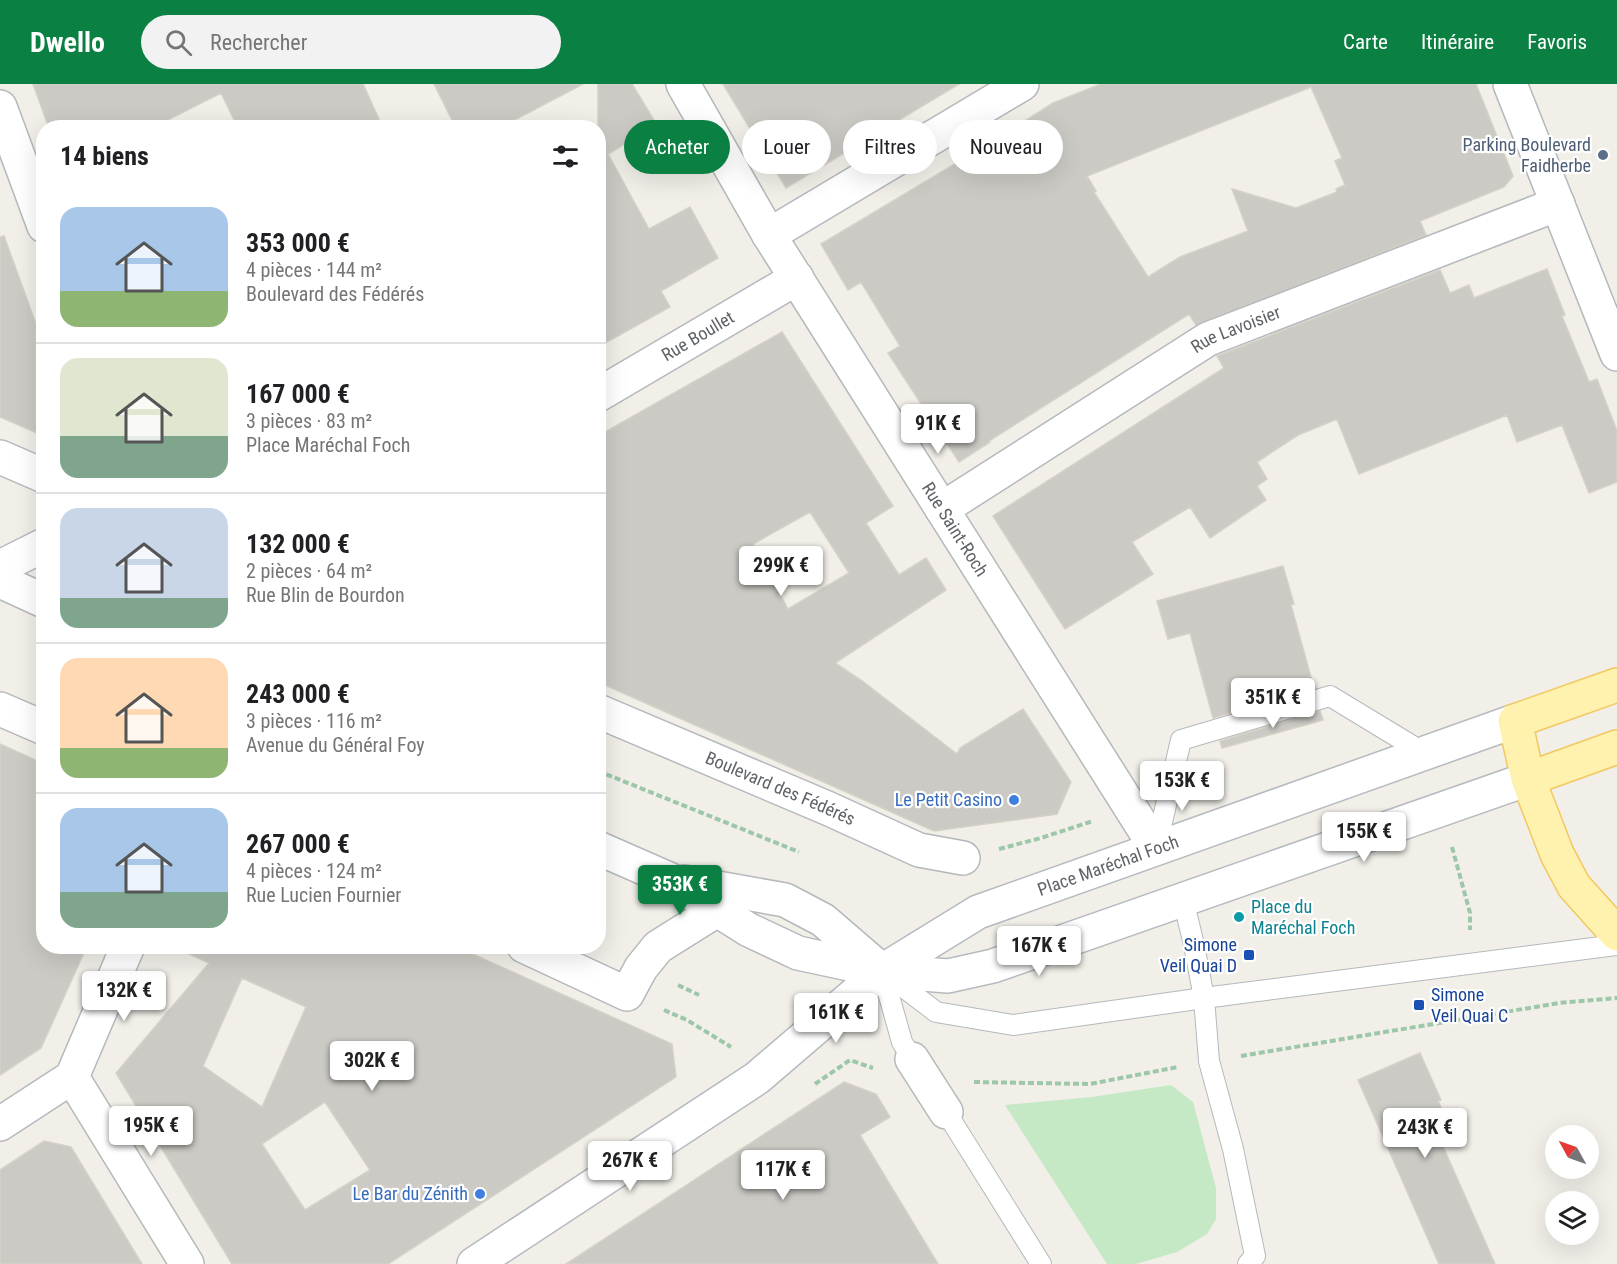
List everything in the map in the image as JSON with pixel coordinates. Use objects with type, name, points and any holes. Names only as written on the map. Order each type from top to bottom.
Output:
[{"type":"main road","name":"Place Maréchal Foch","points":[[1515,721],[1617,685]]},
{"type":"main road","points":[[1515,721],[1528,779],[1557,854],[1574,886],[1617,934]]},
{"type":"main road","points":[[1528,779],[1617,747]]},
{"type":"street","name":"Rue Saint-Roch","points":[[683,84],[769,235],[1156,848]]},
{"type":"street","points":[[769,235],[1022,84]]},
{"type":"street","points":[[1510,84],[1617,354]]},
{"type":"street","points":[[0,107],[36,204]]},
{"type":"street","name":"Rue Lavoisier","points":[[942,509],[1208,339],[1558,204]]},
{"type":"street","name":"Rue Boullet","points":[[606,389],[797,278]]},
{"type":"street","points":[[0,457],[36,473]]},
{"type":"street","points":[[0,567],[36,549]]},
{"type":"street","points":[[0,581],[36,597]]},
{"type":"street","points":[[0,709],[36,725]]},
{"type":"street","name":"Boulevard des Fédérés","points":[[606,714],[827,808],[919,850],[963,858]]},
{"type":"street","name":"Place Maréchal Foch","points":[[474,1264],[757,1078],[882,972],[978,912],[1515,721]]},
{"type":"street","points":[[606,852],[671,880],[749,930],[798,952],[882,972],[948,976],[993,966],[1528,779]]},
{"type":"street","points":[[671,880],[784,900],[823,920],[882,972]]},
{"type":"street","points":[[541,954],[627,994],[641,968],[658,946],[717,910]]},
{"type":"street","points":[[0,1124],[72,1077],[125,954]]},
{"type":"street","points":[[912,1059],[938,1099]]},
{"type":"street","points":[[72,1077],[187,1264]]},
{"type":"lane","points":[[1156,848],[1181,740],[1330,696],[1424,753]]},
{"type":"lane","points":[[1183,899],[1204,998],[1209,1061],[1233,1149],[1255,1256],[1248,1264]]},
{"type":"lane","points":[[882,972],[936,1012],[1013,1025],[1617,945]]},
{"type":"lane","points":[[882,972],[902,1042],[912,1059]]},
{"type":"lane","points":[[938,1099],[1041,1264]]},
{"type":"path","points":[[606,774],[799,852]]},
{"type":"path","points":[[963,858],[1041,838],[1130,808]]},
{"type":"path","points":[[1441,809],[1470,913],[1470,964]]},
{"type":"path","points":[[627,994],[687,1020],[738,1051]]},
{"type":"path","points":[[806,1090],[850,1060],[938,1099],[970,1082],[1090,1084],[1209,1061],[1559,1003],[1617,998]]},
{"type":"green space","points":[[1171,1085],[1193,1102],[1216,1188],[1216,1219],[1207,1234],[1177,1252],[1136,1264],[1107,1264],[1005,1105],[1092,1097]]},
{"type":"building","points":[[33,84],[363,84],[379,120],[234,120],[221,93],[168,120],[46,120]]},
{"type":"building","points":[[434,84],[583,84],[514,120],[452,120]]},
{"type":"building","points":[[598,84],[632,84],[654,120],[624,120],[624,145],[608,154],[649,229],[690,207],[718,258],[661,291],[670,307],[606,343],[606,120],[598,120]]},
{"type":"building","points":[[723,84],[959,84],[899,120],[843,120],[843,154],[831,161],[831,120],[745,120]]},
{"type":"building","points":[[1101,84],[1476,84],[1513,176],[1504,187],[1420,221],[1426,235],[1196,325],[1189,314],[959,462],[888,353],[900,346],[861,282],[848,290],[821,244],[949,167],[949,174],[1063,174],[1063,120],[1026,120],[1053,103]],"holes":[[[1311,87],[1342,158],[1335,161],[1345,185],[1336,189],[1337,192],[1296,208],[1232,189],[1248,231],[1180,257],[1148,277],[1094,192],[1096,191],[1087,176]]]},
{"type":"building","points":[[778,174],[809,174],[786,188]]},
{"type":"building","points":[[4,236],[36,324],[36,433],[0,417],[0,237]]},
{"type":"building","points":[[1547,269],[1565,315],[1562,316],[1589,382],[1597,379],[1617,431],[1617,482],[1589,493],[1562,425],[1517,442],[1507,415],[1359,474],[1337,419],[1298,435],[1257,462],[1267,479],[1257,486],[1266,500],[1210,538],[1190,507],[1132,542],[1153,574],[1065,629],[993,516],[1224,368],[1217,356],[1440,270],[1450,293],[1469,285],[1474,298]]},
{"type":"building","points":[[782,332],[893,506],[866,523],[899,575],[926,558],[946,590],[835,663],[861,680],[957,754],[960,748],[1023,709],[1071,782],[1057,814],[934,831],[606,686],[606,431]],"holes":[[[810,512],[849,573],[788,609],[753,544]]]},
{"type":"building","points":[[1283,566],[1294,604],[1291,605],[1314,688],[1213,718],[1190,633],[1168,639],[1157,601]]},
{"type":"building","points":[[1320,711],[1323,720],[1222,748],[1220,741]]},
{"type":"building","points":[[0,744],[36,760],[36,954],[83,954],[41,1048],[0,1075]]},
{"type":"building","points":[[189,954],[473,954],[672,1044],[676,1077],[388,1264],[232,1264],[116,1073],[209,963]],"holes":[[[242,978],[306,1007],[262,1107],[203,1066]],[[325,1102],[370,1170],[305,1210],[262,1144]]]},
{"type":"building","points":[[1420,1053],[1441,1100],[1438,1101],[1447,1120],[1434,1126],[1495,1264],[1439,1264],[1358,1080]]},
{"type":"building","points":[[844,1082],[876,1094],[890,1117],[860,1135],[938,1264],[566,1264]]},
{"type":"building","points":[[44,1141],[71,1147],[142,1264],[0,1264],[0,1170]]},
{"type":"place","name":"Parking Boulevard Faidherbe","points":[[1603,155]]},
{"type":"place","name":"Le Petit Casino","points":[[1014,800]]},
{"type":"place","name":"Place du Maréchal Foch","points":[[1239,917]]},
{"type":"place","name":"Simone Veil Quai D","points":[[1249,955]]},
{"type":"place","name":"Simone Veil Quai C","points":[[1419,1005]]},
{"type":"place","name":"Le Bar du Zénith","points":[[480,1194]]}]
